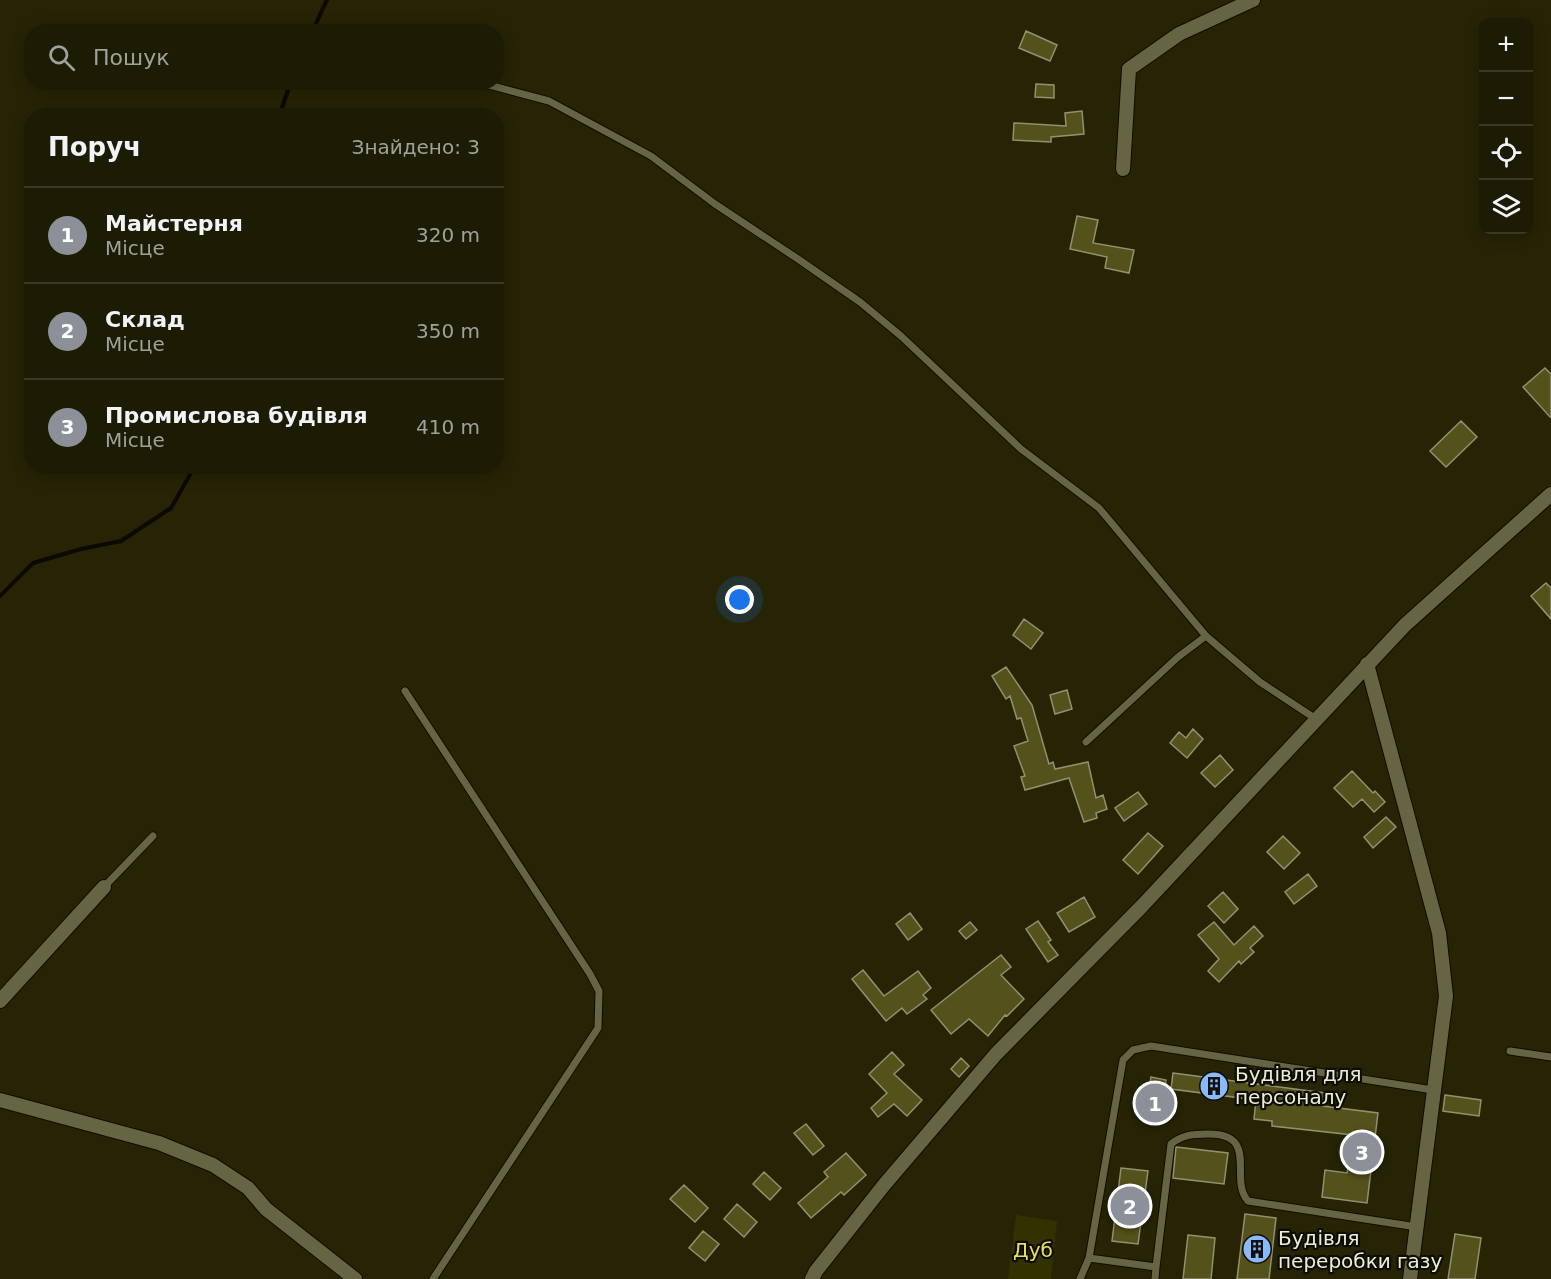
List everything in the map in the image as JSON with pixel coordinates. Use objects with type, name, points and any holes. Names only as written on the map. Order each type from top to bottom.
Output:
[{"type":"street","points":[[1123,169],[1130,69],[1179,34],[1252,0]]},
{"type":"street","points":[[812,1279],[884,1185],[996,1054],[1142,906],[1405,625],[1551,494]]},
{"type":"street","points":[[1367,664],[1439,933],[1446,996],[1410,1279]]},
{"type":"street","points":[[0,1001],[104,888]]},
{"type":"street","points":[[0,1100],[159,1143],[213,1165],[248,1188],[266,1209],[355,1279]]},
{"type":"lane","points":[[504,89],[549,101],[651,156],[715,204],[860,302],[901,336],[1021,449],[1099,508],[1206,636],[1260,682],[1316,719]]},
{"type":"lane","points":[[1086,742],[1178,657],[1206,636]]},
{"type":"lane","points":[[405,692],[599,991],[598,1028],[433,1279]]},
{"type":"lane","points":[[104,888],[153,836]]},
{"type":"lane","points":[[1080,1279],[1089,1258],[1123,1060],[1133,1050],[1151,1046],[1433,1090]]},
{"type":"lane","points":[[1510,1051],[1551,1057]]},
{"type":"lane","points":[[1155,1279],[1171,1144],[1189,1135],[1217,1134],[1226,1136],[1234,1142],[1239,1150],[1242,1165],[1241,1189],[1248,1201],[1417,1227]]},
{"type":"lane","points":[[1089,1258],[1156,1267]]},
{"type":"green space","name":"Дуб","points":[[1016,1215],[1057,1221],[1051,1279],[1008,1279]]},
{"type":"building","points":[[1026,31],[1057,45],[1050,61],[1019,48]]},
{"type":"building","points":[[1036,84],[1054,85],[1054,98],[1035,97]]},
{"type":"building","points":[[1082,111],[1084,134],[1051,137],[1051,142],[1013,140],[1014,123],[1066,126],[1065,113]]},
{"type":"building","points":[[1077,216],[1098,220],[1093,243],[1134,250],[1129,273],[1105,268],[1107,257],[1070,249]]},
{"type":"building","points":[[1545,368],[1551,374],[1551,418],[1523,387]]},
{"type":"building","points":[[1461,421],[1477,437],[1446,467],[1430,451]]},
{"type":"building","points":[[1546,583],[1551,588],[1551,619],[1531,596]]},
{"type":"building","points":[[1024,619],[1043,633],[1031,649],[1013,635]]},
{"type":"building","points":[[1006,667],[1032,705],[1049,764],[1053,762],[1055,769],[1088,762],[1096,798],[1103,795],[1107,809],[1096,813],[1097,818],[1084,822],[1069,778],[1025,790],[1021,777],[1025,776],[1014,746],[1028,741],[1021,718],[1017,719],[1010,696],[1006,699],[992,676]]},
{"type":"building","points":[[1067,690],[1072,709],[1055,714],[1050,695]]},
{"type":"building","points":[[1193,729],[1203,739],[1187,758],[1170,743],[1179,732],[1186,738]]},
{"type":"building","points":[[1220,755],[1233,770],[1215,787],[1201,773]]},
{"type":"building","points":[[1352,771],[1385,802],[1374,812],[1362,799],[1353,807],[1334,788]]},
{"type":"building","points":[[1138,792],[1147,804],[1124,821],[1115,808]]},
{"type":"building","points":[[1386,817],[1396,827],[1373,848],[1364,837]]},
{"type":"building","points":[[1148,833],[1163,846],[1138,874],[1123,860]]},
{"type":"building","points":[[1283,836],[1300,853],[1284,869],[1267,852]]},
{"type":"building","points":[[1308,874],[1317,886],[1294,904],[1285,892]]},
{"type":"building","points":[[1223,892],[1238,909],[1224,923],[1208,906]]},
{"type":"building","points":[[1084,897],[1095,917],[1069,932],[1057,913]]},
{"type":"building","points":[[910,913],[922,929],[908,940],[896,924]]},
{"type":"building","points":[[1038,921],[1051,940],[1048,942],[1058,955],[1048,962],[1026,929]]},
{"type":"building","points":[[970,922],[977,930],[966,939],[959,931]]},
{"type":"building","points":[[1214,922],[1234,945],[1254,926],[1263,936],[1250,948],[1254,952],[1241,964],[1239,961],[1219,982],[1208,971],[1219,959],[1198,935]]},
{"type":"building","points":[[1001,955],[1011,967],[1001,975],[1024,999],[1007,1016],[1005,1015],[988,1036],[969,1019],[951,1034],[931,1010]]},
{"type":"building","points":[[863,970],[884,996],[918,971],[931,988],[923,995],[927,999],[907,1014],[902,1008],[886,1021],[852,979]]},
{"type":"building","points":[[892,1052],[904,1065],[894,1074],[922,1100],[907,1116],[894,1104],[878,1117],[871,1108],[887,1093],[869,1074]]},
{"type":"building","points":[[961,1058],[969,1066],[959,1077],[951,1069]]},
{"type":"building","points":[[1173,1073],[1325,1093],[1323,1106],[1378,1113],[1367,1203],[1322,1197],[1325,1170],[1347,1173],[1353,1135],[1272,1126],[1272,1121],[1254,1119],[1256,1100],[1171,1089]]},
{"type":"building","points":[[1151,1077],[1166,1080],[1160,1120],[1145,1117]]},
{"type":"building","points":[[1445,1095],[1481,1100],[1479,1116],[1443,1111]]},
{"type":"building","points":[[806,1124],[824,1146],[813,1155],[794,1133]]},
{"type":"building","points":[[1176,1147],[1228,1153],[1224,1184],[1173,1178]]},
{"type":"building","points":[[846,1153],[866,1175],[844,1195],[841,1192],[811,1218],[798,1203],[828,1177],[824,1172]]},
{"type":"building","points":[[1121,1168],[1148,1171],[1138,1244],[1112,1241]]},
{"type":"building","points":[[764,1172],[781,1188],[770,1200],[753,1184]]},
{"type":"building","points":[[684,1185],[708,1208],[695,1222],[670,1199]]},
{"type":"building","points":[[737,1204],[757,1222],[744,1237],[724,1219]]},
{"type":"building","name":"Будівля переробки газу","points":[[1245,1214],[1276,1218],[1269,1279],[1237,1279]]},
{"type":"building","points":[[703,1231],[719,1244],[705,1261],[689,1248]]},
{"type":"building","points":[[1455,1234],[1481,1238],[1475,1279],[1448,1279]]},
{"type":"building","points":[[1188,1235],[1215,1238],[1211,1279],[1183,1279]]},
{"type":"waterway","points":[[316,24],[327,0]]},
{"type":"waterway","points":[[282,108],[288,90]]},
{"type":"waterway","points":[[0,596],[33,563],[81,549],[121,541],[171,508],[190,474]]},
{"type":"place","name":"Будівля для персоналу","points":[[1214,1086]]},
{"type":"place","name":"Майстерня","points":[[1155,1103]]},
{"type":"place","name":"Промислова будівля","points":[[1362,1152]]},
{"type":"place","name":"Склад","points":[[1130,1206]]},
{"type":"place","name":"Будівля переробки газу","points":[[1257,1249]]}]
